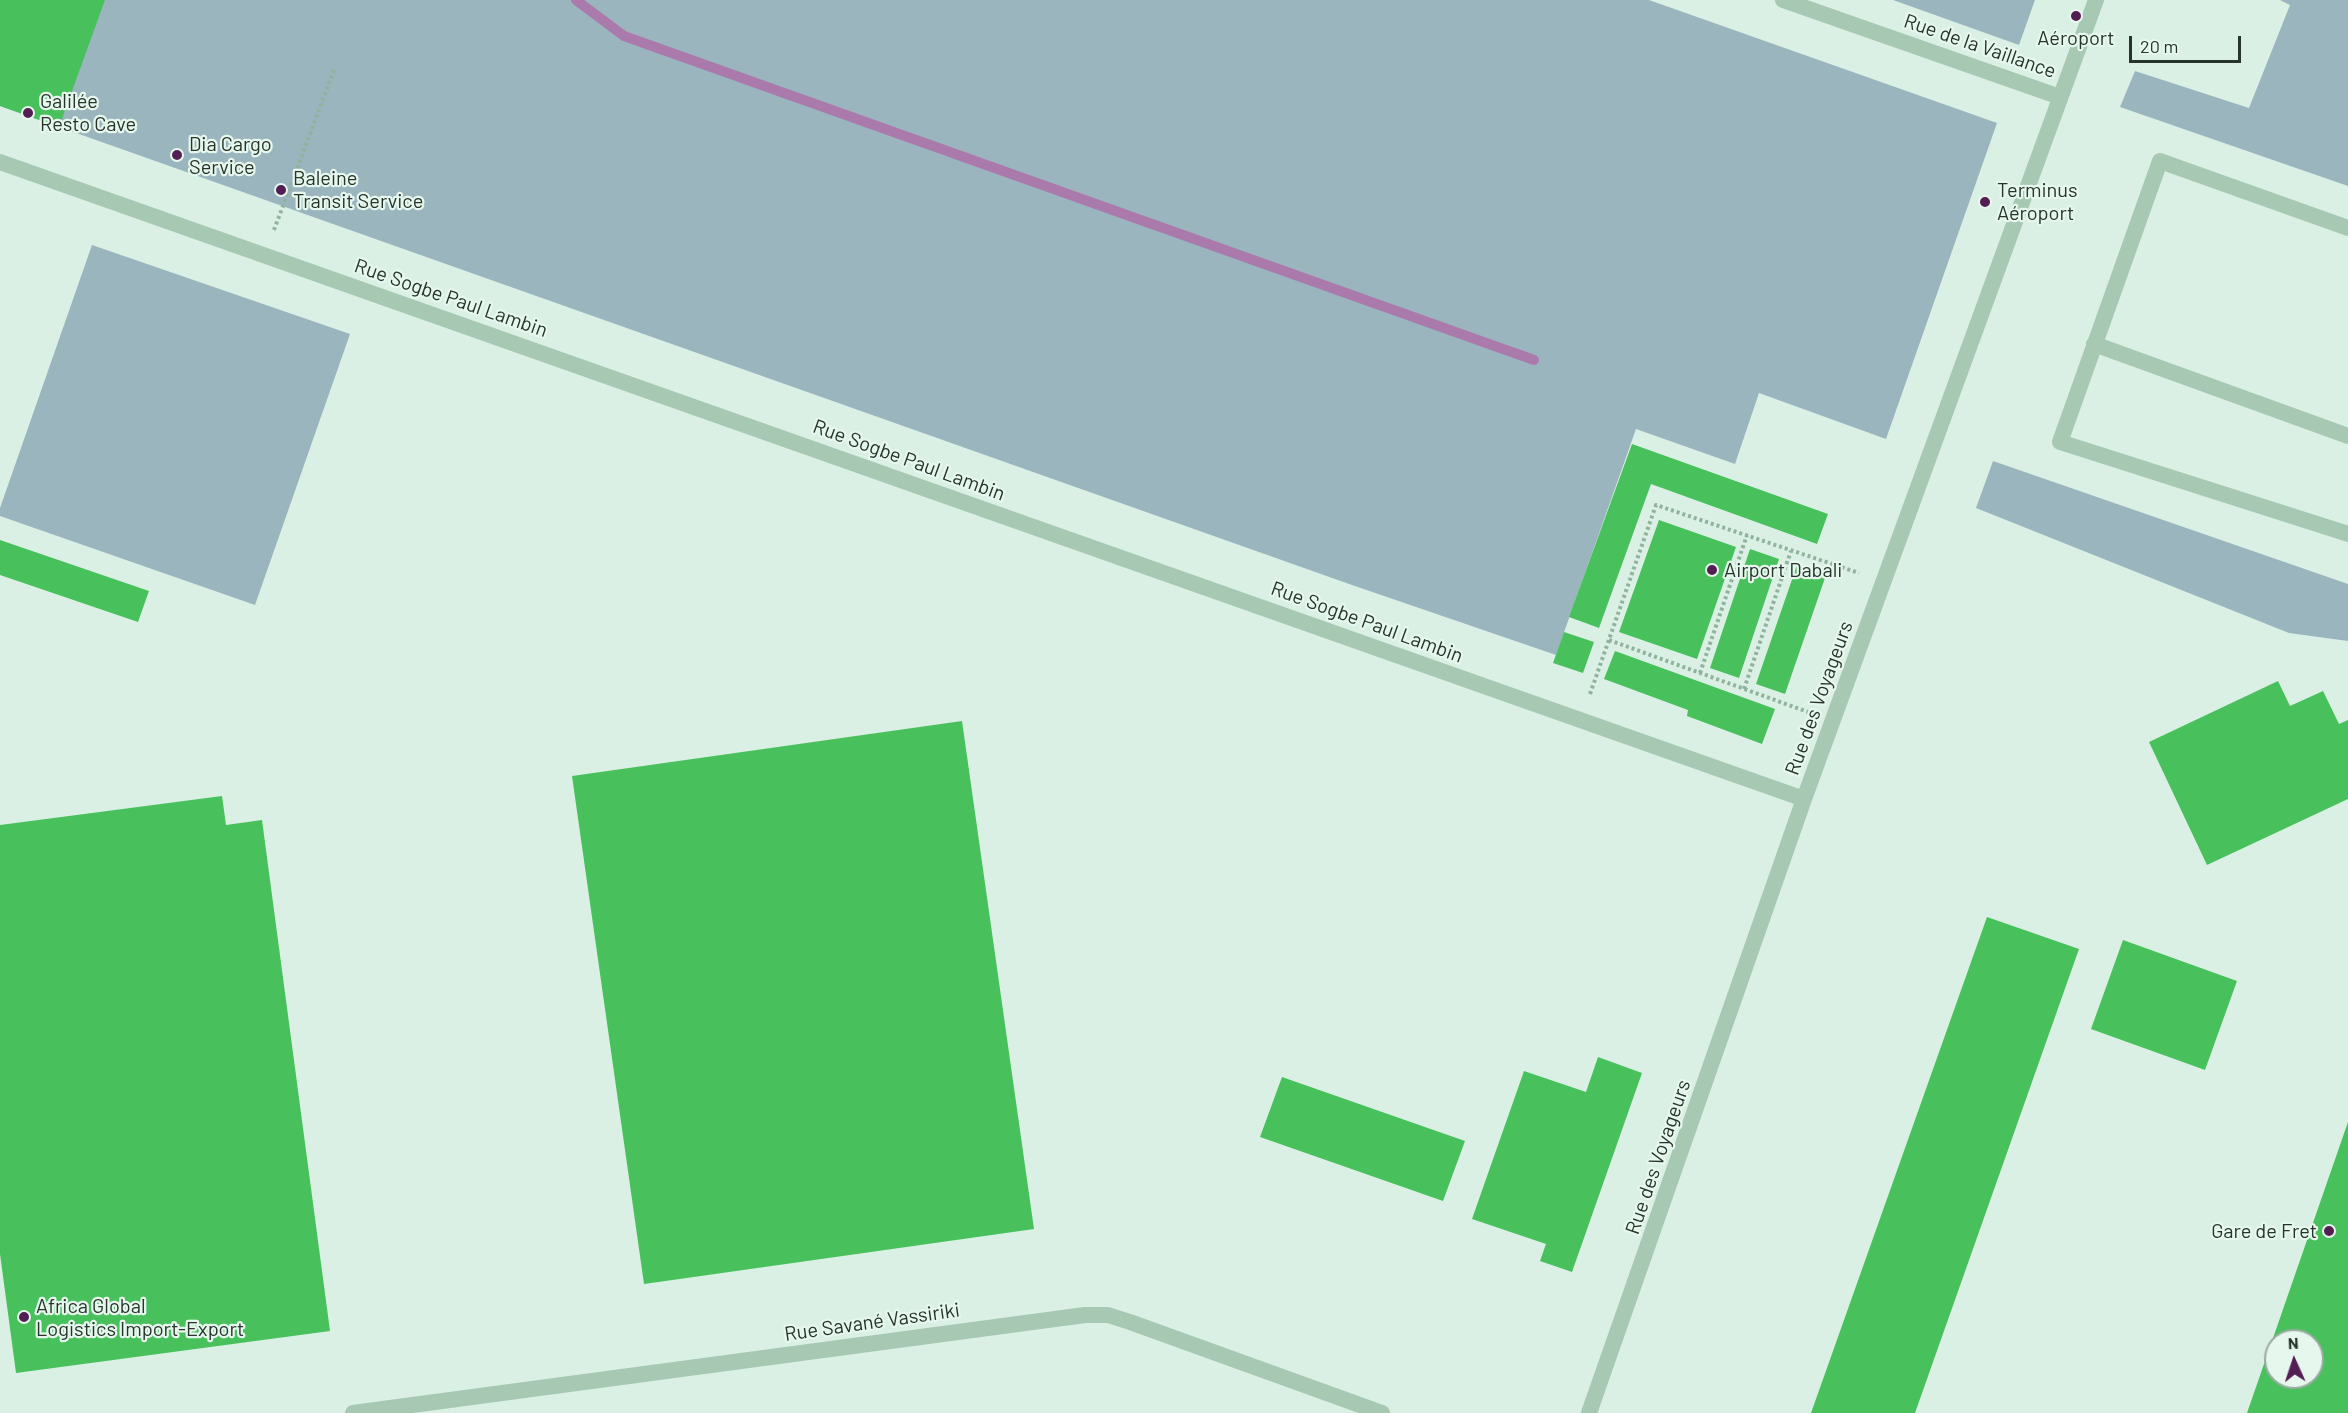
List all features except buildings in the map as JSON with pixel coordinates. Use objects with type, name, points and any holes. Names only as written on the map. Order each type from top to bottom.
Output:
[{"type":"street","name":"Rue de la Vaillance","points":[[1783,0],[2060,97]]},
{"type":"street","name":"Rue des Voyageurs","points":[[1589,1413],[1804,799],[2096,0]]},
{"type":"street","points":[[2348,228],[2160,161],[2060,442],[2348,534]]},
{"type":"street","name":"Rue Sogbe Paul Lambin","points":[[0,162],[1804,799]]},
{"type":"street","points":[[2094,344],[2348,436]]},
{"type":"street","name":"Rue Savané Vassiriki","points":[[353,1413],[1085,1315],[1108,1315],[1130,1322],[1382,1413]]},
{"type":"path","points":[[265,255],[334,70]]},
{"type":"path","points":[[1581,720],[1656,504],[1884,582]]},
{"type":"path","points":[[1700,672],[1747,535]]},
{"type":"path","points":[[1744,689],[1791,551]]},
{"type":"path","points":[[1609,639],[1833,721]]},
{"type":"shaded area","points":[[0,0],[1649,0],[1997,123],[1886,439],[1759,393],[1735,464],[1636,429],[1556,655],[1352,585],[0,106]]},
{"type":"shaded area","points":[[1893,0],[2035,0],[2019,45]]},
{"type":"shaded area","points":[[2280,0],[2348,0],[2348,186],[2120,107],[2135,71],[2249,108],[2290,5]]},
{"type":"shaded area","points":[[92,245],[350,334],[255,605],[0,516],[0,508]]},
{"type":"shaded area","points":[[1993,461],[2348,584],[2348,641],[2289,633],[1976,508]]},
{"type":"waterway","points":[[576,0],[624,36],[1534,360]]},
{"type":"place","name":"Aéroport","points":[[2076,16]]},
{"type":"place","name":"Galilée Resto Cave","points":[[28,113]]},
{"type":"place","name":"Dia Cargo Service","points":[[177,155]]},
{"type":"place","name":"Baleine Transit Service","points":[[281,190]]},
{"type":"place","name":"Terminus Aéroport","points":[[1985,202]]},
{"type":"place","name":"Airport Dabali","points":[[1712,570]]},
{"type":"place","name":"Gare de Fret","points":[[2329,1231]]},
{"type":"place","name":"Africa Global Logistics Import-Export","points":[[24,1317]]}]
